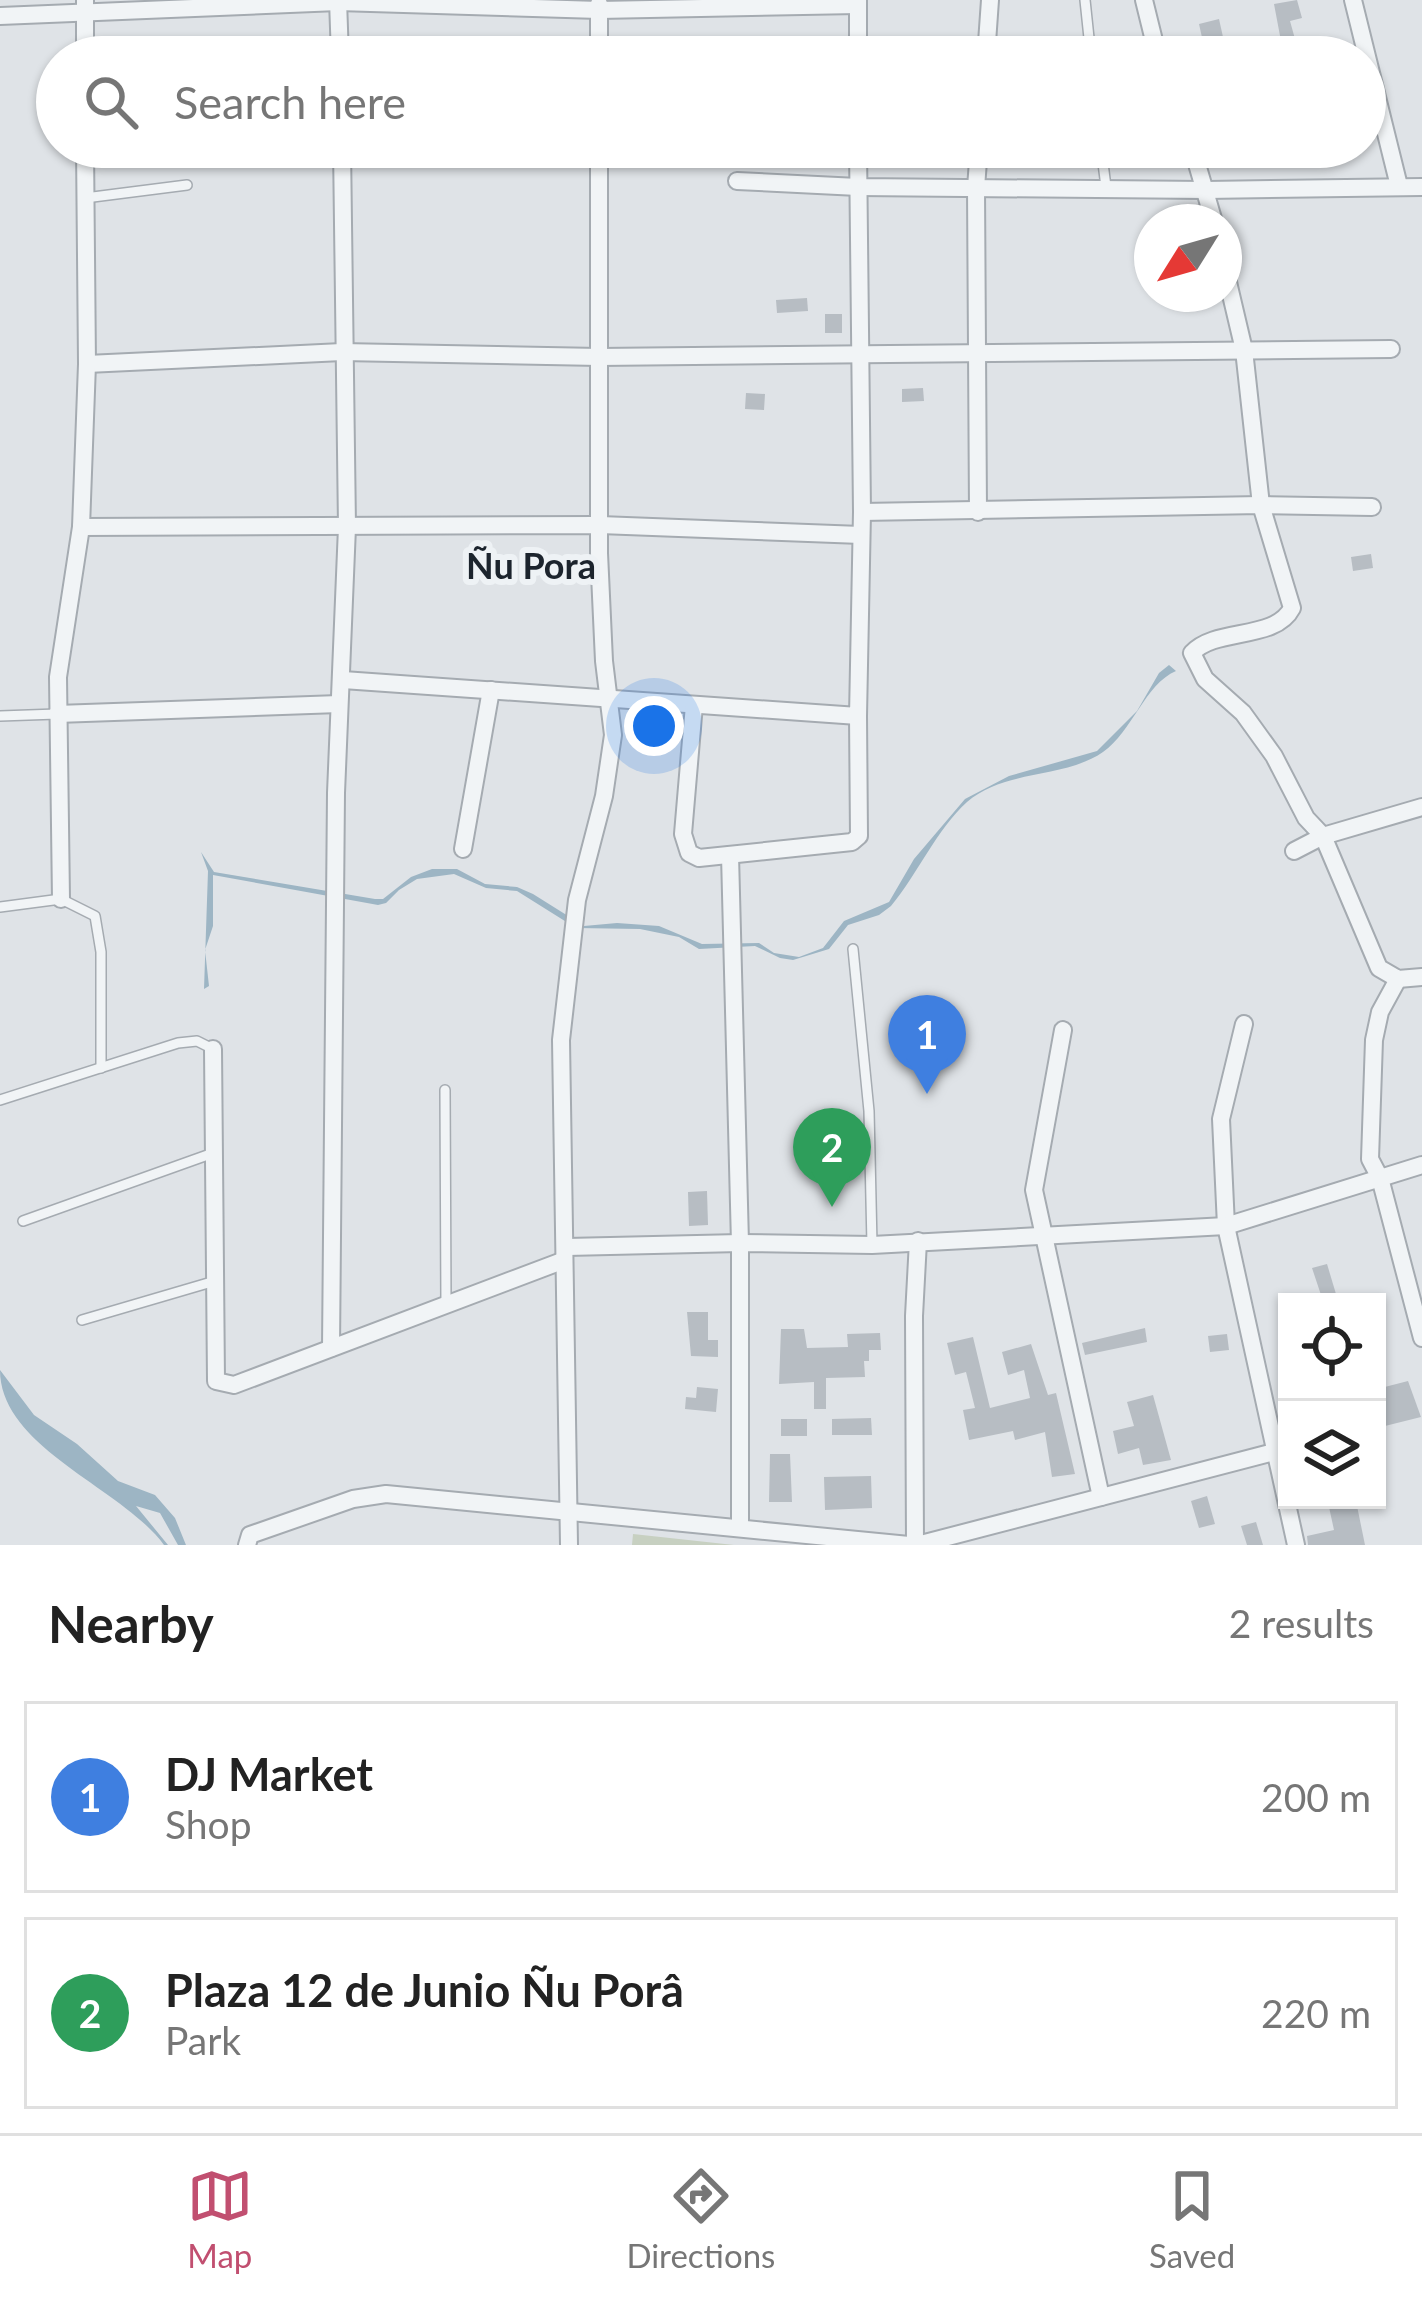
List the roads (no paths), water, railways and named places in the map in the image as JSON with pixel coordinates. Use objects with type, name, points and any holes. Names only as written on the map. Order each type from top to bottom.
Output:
[{"type":"street","points":[[987,36],[990,0]]},
{"type":"street","points":[[1144,0],[1153,36]]},
{"type":"street","points":[[1353,0],[1362,36]]},
{"type":"street","points":[[338,1],[339,36]]},
{"type":"street","points":[[0,16],[85,7],[338,1],[858,2],[858,36]]},
{"type":"street","points":[[599,5],[599,36]]},
{"type":"street","points":[[1386,133],[1399,186]]},
{"type":"street","points":[[62,899],[58,677],[81,526],[87,364],[85,168]]},
{"type":"street","points":[[332,1348],[339,704],[347,527],[342,168]]},
{"type":"street","points":[[569,1545],[561,1040],[577,900],[614,735],[604,661],[600,525],[599,168]]},
{"type":"street","points":[[694,705],[688,853],[699,859],[852,842],[859,836],[858,168]]},
{"type":"street","points":[[977,168],[978,512]]},
{"type":"street","points":[[1199,168],[1210,204]]},
{"type":"street","points":[[737,181],[858,187],[1422,187]]},
{"type":"street","points":[[1235,312],[1244,350],[1261,505],[1292,608],[1287,617],[1197,646],[1192,652],[1205,679],[1243,712],[1274,756],[1306,818],[1323,836],[1379,968],[1398,980],[1422,977]]},
{"type":"street","points":[[87,364],[342,352],[599,357],[1391,349]]},
{"type":"street","points":[[862,512],[1372,507]]},
{"type":"street","points":[[81,526],[600,525],[861,535]]},
{"type":"street","points":[[343,680],[858,716]]},
{"type":"street","points":[[463,849],[491,691]]},
{"type":"street","points":[[57,714],[339,704]]},
{"type":"street","points":[[1294,850],[1323,836],[1422,807]]},
{"type":"street","points":[[730,855],[740,1243],[740,1527]]},
{"type":"street","points":[[1398,980],[1380,1012],[1374,1040],[1370,1159],[1380,1178],[1422,1338]]},
{"type":"street","points":[[1244,1024],[1222,1119],[1226,1226],[1295,1545]]},
{"type":"street","points":[[1063,1030],[1034,1190],[1101,1496]]},
{"type":"street","points":[[213,1049],[216,1381],[221,1384],[234,1385],[446,1306],[564,1254],[740,1243],[872,1245],[1226,1226],[1422,1165]]},
{"type":"street","points":[[914,1545],[918,1241]]},
{"type":"street","points":[[247,1545],[250,1535],[367,1496],[433,1496],[914,1545],[1274,1452]]},
{"type":"lane","points":[[1085,0],[1089,36]]},
{"type":"lane","points":[[1104,168],[1106,187]]},
{"type":"lane","points":[[85,198],[188,184]]},
{"type":"lane","points":[[0,716],[57,714]]},
{"type":"lane","points":[[0,907],[62,899],[95,916],[101,952],[101,1068]]},
{"type":"lane","points":[[853,949],[869,1111],[872,1245]]},
{"type":"lane","points":[[0,1100],[178,1043],[197,1041],[213,1049]]},
{"type":"lane","points":[[445,1090],[446,1306]]},
{"type":"lane","points":[[23,1220],[216,1152]]},
{"type":"lane","points":[[82,1320],[215,1281]]},
{"type":"water","points":[[1169,665],[1176,671],[1156,686],[1122,733],[1103,752],[1071,767],[999,784],[967,802],[891,906],[848,925],[829,949],[793,960],[780,958],[755,946],[699,949],[679,937],[640,929],[576,928],[517,891],[486,888],[454,874],[417,879],[378,905],[213,875],[213,926],[205,949],[208,871],[201,852],[214,872],[375,899],[383,899],[411,877],[432,869],[457,869],[485,884],[533,894],[584,926],[659,926],[702,944],[759,943],[774,953],[799,957],[823,948],[844,921],[889,902],[914,859],[965,799],[1009,776],[1097,751],[1137,711],[1159,673]]},
{"type":"water","points":[[205,952],[209,986],[204,989]]},
{"type":"water","points":[[0,1370],[34,1415],[77,1444],[118,1481],[155,1495],[175,1518],[186,1545],[178,1545],[160,1513],[136,1506],[168,1545],[164,1545],[145,1524],[41,1445],[5,1398]]},
{"type":"place","name":"DJ Market","points":[[927,1094]]},
{"type":"place","name":"Plaza 12 de Junio Ñu Porâ","points":[[832,1207]]},
{"type":"district","name":"Ñu Pora","points":[[531,565]]}]
